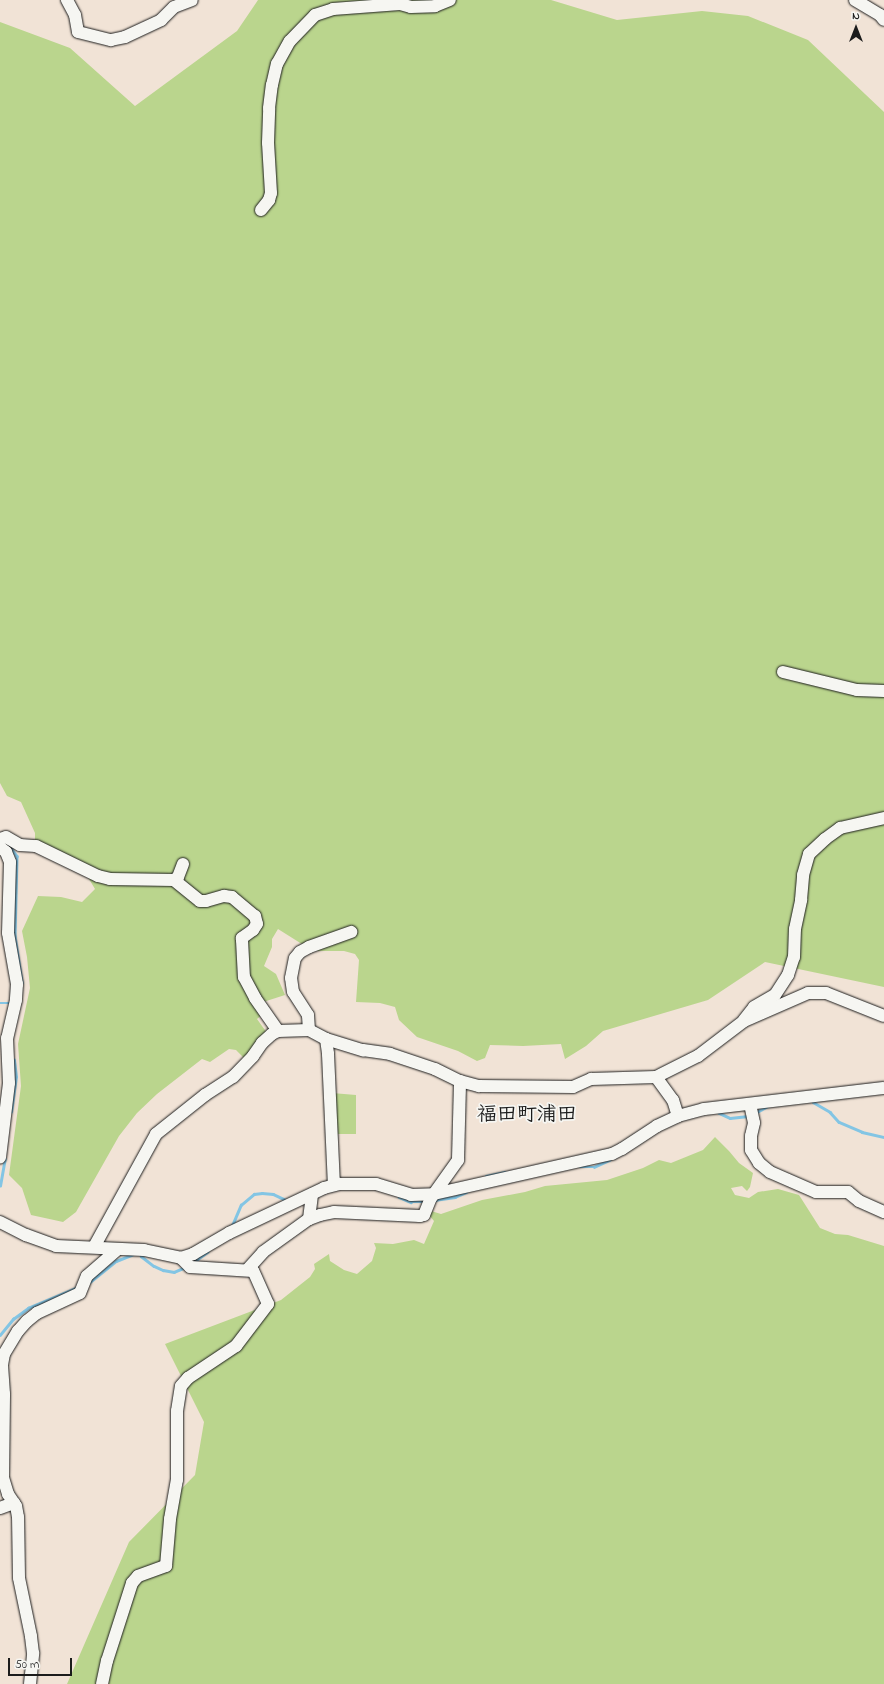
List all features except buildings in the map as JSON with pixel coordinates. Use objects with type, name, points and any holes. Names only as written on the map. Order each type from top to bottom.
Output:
[{"type":"street","points":[[67,0],[75,15],[78,32],[111,40],[125,37],[161,20],[173,4],[192,0]]},
{"type":"street","points":[[261,210],[269,200],[271,193],[268,143],[269,108],[272,85],[277,64],[290,41],[315,15],[334,9],[400,4],[411,7],[435,6],[450,0]]},
{"type":"street","points":[[855,0],[880,15],[884,20]]},
{"type":"street","points":[[783,672],[857,690],[884,691]]},
{"type":"street","points":[[744,1021],[754,1007],[775,994],[788,975],[794,957],[795,929],[801,900],[803,875],[809,854],[824,839],[840,828],[884,818]]},
{"type":"street","points":[[0,839],[6,837],[20,845],[36,846],[104,877],[122,880],[174,880],[178,878],[183,864]]},
{"type":"street","points":[[0,846],[6,852],[10,862],[8,934],[17,984],[16,1000],[7,1038],[9,1083],[0,1157]]},
{"type":"street","points":[[174,880],[200,901],[206,901],[224,896],[232,897],[255,916],[258,924],[253,930],[242,938],[244,977],[254,998],[278,1031]]},
{"type":"street","points":[[309,1030],[308,1015],[293,992],[291,978],[295,958],[300,952],[309,947],[351,932]]},
{"type":"street","points":[[94,1247],[156,1134],[205,1095],[233,1077],[254,1056],[262,1043],[278,1031],[309,1030],[326,1040],[363,1050],[390,1054],[435,1069],[460,1081],[479,1086],[573,1087],[591,1079],[656,1078],[698,1056],[744,1021],[813,992],[826,993],[884,1016]]},
{"type":"street","points":[[326,1040],[328,1054],[334,1185]]},
{"type":"street","points":[[656,1078],[673,1100],[678,1116]]},
{"type":"street","points":[[247,1270],[263,1252],[309,1219],[334,1212],[424,1215],[432,1198],[458,1160],[460,1081]]},
{"type":"street","points":[[186,1263],[193,1254],[231,1232],[293,1203],[312,1198],[334,1185],[362,1182],[376,1184],[412,1195],[432,1198],[536,1171],[612,1154],[657,1126],[678,1116],[704,1109],[751,1111],[884,1088]]},
{"type":"street","points":[[751,1111],[754,1123],[751,1136],[751,1150],[759,1163],[770,1172],[816,1192],[848,1192],[859,1201],[884,1212]]},
{"type":"street","points":[[309,1219],[312,1198]]},
{"type":"street","points":[[0,1222],[26,1235],[56,1246],[94,1247],[117,1250],[144,1250],[186,1263],[253,1271],[268,1304],[236,1346],[188,1378],[181,1386],[176,1411],[177,1480],[170,1518],[166,1566],[138,1576],[132,1583],[107,1661],[102,1684]]},
{"type":"street","points":[[0,1343],[17,1322],[26,1316],[37,1313],[78,1295],[87,1276],[117,1250]]},
{"type":"street","points":[[30,1684],[33,1653],[19,1578],[18,1517],[14,1503],[4,1485],[2,1457],[4,1394],[2,1365],[4,1354],[18,1330],[37,1313]]},
{"type":"street","points":[[0,1508],[14,1503]]},
{"type":"green space","points":[[258,0],[551,0],[617,20],[702,11],[748,16],[808,40],[884,112],[884,987],[765,962],[708,1000],[603,1031],[586,1046],[565,1059],[561,1044],[523,1046],[490,1045],[485,1058],[477,1061],[458,1051],[417,1037],[399,1020],[395,1007],[380,1003],[356,1002],[359,960],[355,954],[344,951],[313,951],[278,929],[272,939],[272,947],[264,966],[276,974],[285,995],[257,1004],[263,1014],[257,1019],[267,1033],[246,1060],[236,1050],[229,1049],[210,1062],[202,1059],[157,1094],[137,1113],[119,1136],[76,1212],[63,1222],[31,1215],[22,1188],[9,1175],[21,1086],[18,1044],[30,988],[27,957],[22,931],[38,896],[61,897],[82,902],[95,889],[77,859],[35,843],[35,833],[21,802],[7,796],[0,783],[0,22],[70,48],[135,106],[237,31]]},
{"type":"green space","points":[[332,1093],[356,1095],[356,1134],[333,1134]]},
{"type":"green space","points":[[715,1137],[739,1163],[753,1173],[750,1187],[747,1191],[742,1186],[731,1188],[735,1195],[749,1198],[758,1192],[778,1189],[799,1195],[820,1228],[835,1234],[848,1235],[884,1246],[884,1684],[67,1684],[129,1542],[195,1475],[204,1422],[165,1344],[281,1300],[310,1277],[315,1269],[314,1264],[329,1254],[330,1261],[344,1270],[357,1274],[372,1261],[376,1248],[374,1243],[393,1244],[414,1240],[424,1244],[434,1221],[429,1215],[431,1211],[441,1214],[482,1200],[525,1192],[545,1186],[607,1180],[643,1168],[659,1160],[671,1163],[703,1150]]},
{"type":"waterway","points":[[8,844],[17,856],[15,936],[22,982]]},
{"type":"waterway","points":[[0,1003],[11,1003]]},
{"type":"waterway","points":[[11,1112],[16,1077],[14,1060]]},
{"type":"waterway","points":[[813,1102],[830,1112],[839,1122],[862,1132],[884,1137]]},
{"type":"waterway","points":[[755,1113],[766,1107]]},
{"type":"waterway","points":[[719,1113],[730,1118],[748,1116]]},
{"type":"waterway","points":[[0,1186],[5,1159]]},
{"type":"waterway","points":[[580,1167],[594,1167],[609,1160]]},
{"type":"waterway","points":[[486,1176],[505,1172]]},
{"type":"waterway","points":[[434,1200],[455,1197],[466,1192]]},
{"type":"waterway","points":[[231,1228],[241,1205],[254,1194],[273,1194],[288,1201]]},
{"type":"waterway","points":[[399,1197],[411,1202],[425,1202]]},
{"type":"waterway","points":[[192,1263],[207,1252]]},
{"type":"waterway","points":[[90,1282],[116,1261],[132,1255]]},
{"type":"waterway","points":[[141,1256],[154,1266],[163,1270],[174,1272],[186,1267]]},
{"type":"waterway","points":[[0,1335],[13,1319],[28,1308],[78,1287]]},
{"type":"district","name":"福田町浦田","points":[[527,1115]]}]
